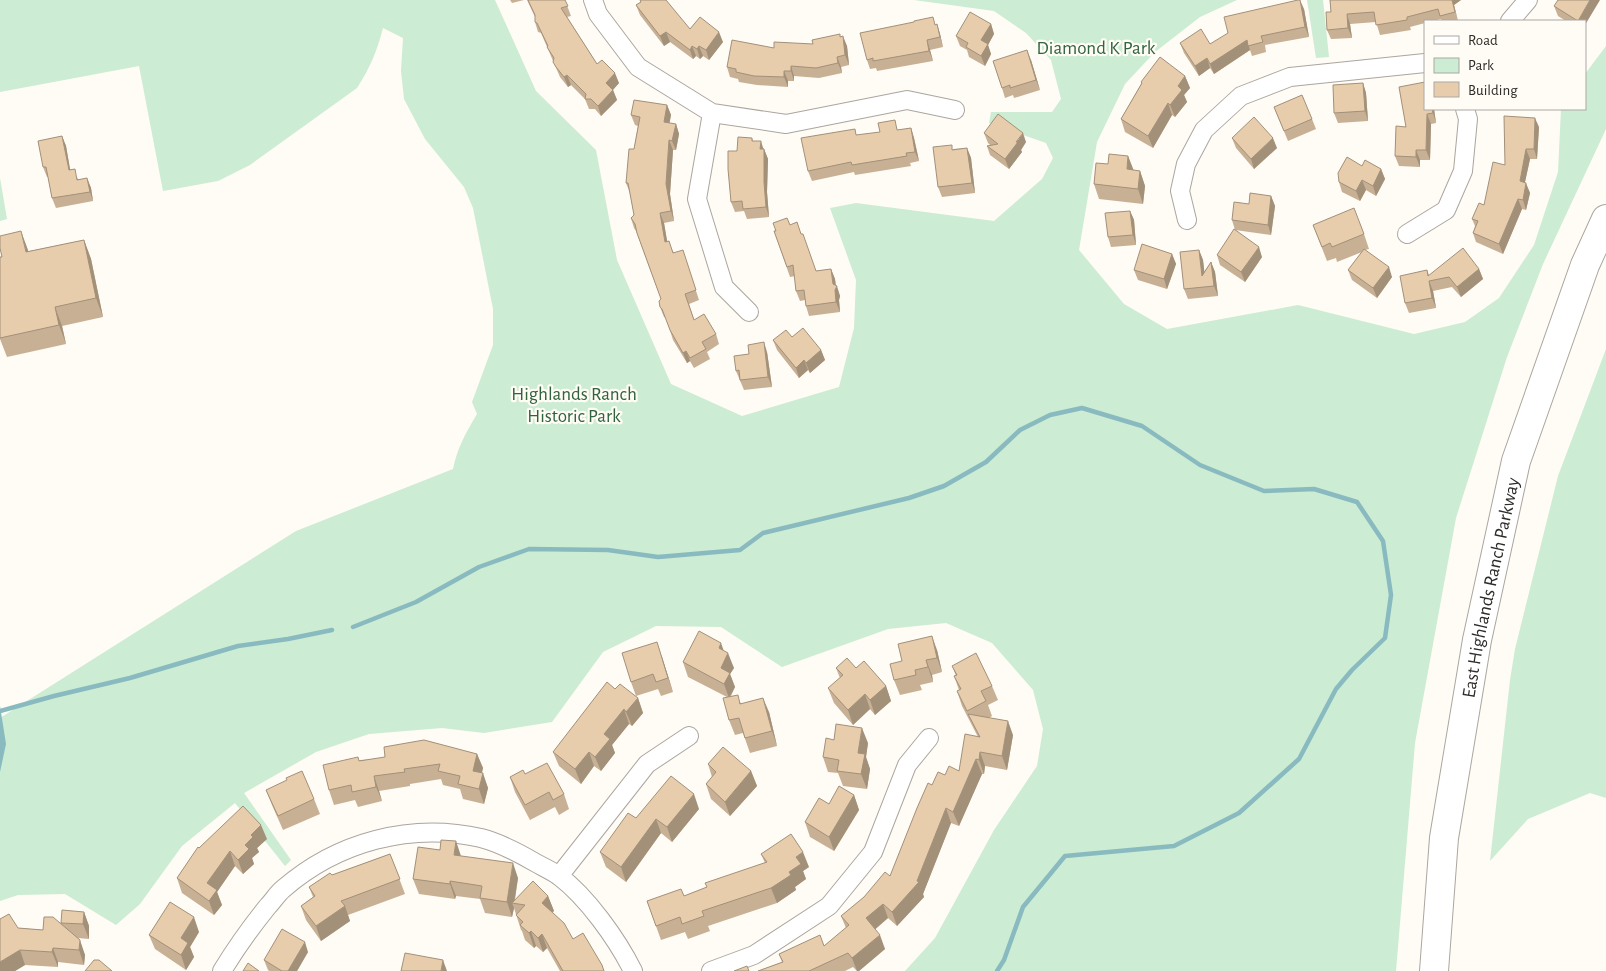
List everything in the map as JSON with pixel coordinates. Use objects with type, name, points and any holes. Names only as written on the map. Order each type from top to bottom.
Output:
[{"type":"main road","name":"East Highlands Ranch Parkway","points":[[1434,971],[1447,819],[1477,640],[1516,461],[1585,265],[1606,219]]},
{"type":"street","points":[[593,0],[598,14],[638,67],[712,113],[786,124],[907,100],[955,110]]},
{"type":"street","points":[[1511,20],[1528,0]]},
{"type":"street","points":[[1186,220],[1180,191],[1186,164],[1204,130],[1241,96],[1290,77],[1424,63]]},
{"type":"street","points":[[1407,234],[1446,210],[1463,171],[1468,119],[1465,110]]},
{"type":"street","points":[[712,113],[697,199],[724,287],[749,312]]},
{"type":"street","points":[[559,876],[648,764],[689,736]]},
{"type":"street","points":[[711,971],[754,955],[829,906],[873,852],[907,765],[929,738]]},
{"type":"street","points":[[222,971],[251,927],[281,891],[315,866],[355,846],[376,839],[419,833],[440,833],[481,838],[500,844],[559,876],[588,904],[612,935],[626,956],[633,971]]},
{"type":"green space","points":[[0,0],[495,0],[536,91],[596,150],[617,260],[671,384],[742,416],[839,387],[854,328],[856,280],[830,208],[856,203],[994,221],[1042,179],[1053,158],[1046,143],[989,123],[991,112],[1052,112],[1061,99],[1051,60],[1026,33],[994,11],[914,0],[1237,0],[1200,17],[1155,52],[1125,84],[1097,142],[1079,250],[1124,304],[1167,329],[1298,305],[1414,334],[1465,322],[1499,298],[1534,245],[1558,172],[1561,110],[1586,110],[1586,73],[1606,46],[1606,129],[1543,264],[1507,357],[1456,518],[1415,743],[1396,971],[905,971],[935,938],[994,830],[1037,766],[1043,729],[1033,690],[992,643],[946,623],[888,629],[782,667],[721,627],[656,626],[603,652],[552,722],[484,733],[442,728],[369,734],[316,752],[244,793],[291,860],[285,866],[235,803],[182,846],[140,904],[116,925],[65,894],[18,895],[0,901],[0,718],[296,531],[453,469],[462,441],[477,414],[472,402],[493,345],[493,309],[473,208],[464,187],[425,139],[404,99],[401,71],[403,38],[383,28],[373,59],[357,88],[250,165],[218,181],[163,191],[139,66],[0,92]]},
{"type":"green space","points":[[1307,0],[1323,0],[1329,57],[1316,58]]},
{"type":"green space","points":[[0,178],[7,219],[0,221]]},
{"type":"green space","points":[[1606,349],[1606,798],[1590,793],[1528,819],[1490,861],[1515,649],[1558,476]]},
{"type":"water","points":[[0,706],[6,744],[0,772]]},
{"type":"building","points":[[528,0],[565,0],[568,6],[561,8],[597,64],[602,60],[615,73],[606,83],[613,90],[598,106],[591,99],[585,99],[586,94],[567,75],[564,77],[556,67],[553,62],[554,58],[535,22],[535,15]]},
{"type":"building","points":[[640,0],[666,0],[690,29],[700,17],[719,32],[706,50],[699,46],[697,49],[692,46],[690,50],[666,32],[660,36],[636,5],[641,2]]},
{"type":"building","points":[[1300,0],[1305,27],[1261,36],[1263,42],[1248,46],[1247,40],[1210,64],[1207,58],[1195,66],[1180,43],[1201,29],[1210,44],[1228,33],[1224,17]]},
{"type":"building","points":[[1330,0],[1452,0],[1455,12],[1440,16],[1438,9],[1407,17],[1407,20],[1376,25],[1374,12],[1347,14],[1348,28],[1327,30],[1326,12],[1331,12]]},
{"type":"building","points":[[1558,0],[1590,0],[1579,20],[1554,6]]},
{"type":"building","points":[[970,12],[991,24],[981,40],[988,44],[981,56],[966,47],[968,43],[956,36]]},
{"type":"building","points":[[933,17],[940,37],[927,40],[929,51],[873,61],[873,58],[867,60],[860,33]]},
{"type":"building","points":[[840,34],[840,37],[843,36],[845,55],[837,57],[838,63],[816,68],[791,66],[791,71],[784,71],[784,77],[754,76],[736,72],[736,69],[727,67],[732,40],[774,48],[774,42],[813,44],[812,40]]},
{"type":"building","points":[[1027,50],[1036,80],[1010,88],[1010,85],[1002,88],[993,61]]},
{"type":"building","points":[[1160,57],[1185,76],[1178,86],[1182,90],[1170,105],[1168,103],[1148,136],[1121,119],[1141,82]]},
{"type":"building","points":[[1424,82],[1424,110],[1432,110],[1433,113],[1427,114],[1426,150],[1416,150],[1416,157],[1395,156],[1396,126],[1406,127],[1399,87]]},
{"type":"building","points":[[1363,83],[1365,111],[1334,113],[1333,85]]},
{"type":"building","points":[[1302,95],[1312,119],[1284,131],[1274,107]]},
{"type":"building","points":[[634,100],[667,105],[664,122],[676,124],[672,141],[669,140],[666,184],[671,211],[660,213],[665,242],[669,241],[673,253],[683,250],[696,290],[685,294],[694,320],[704,314],[716,334],[702,342],[706,349],[690,358],[686,351],[683,353],[660,307],[659,301],[661,299],[635,224],[631,218],[634,215],[628,183],[626,183],[629,149],[634,149],[640,117],[631,115]]},
{"type":"building","points":[[998,114],[1023,133],[1005,159],[987,146],[998,144],[984,133]]},
{"type":"building","points":[[1504,116],[1535,118],[1534,149],[1526,149],[1520,181],[1526,183],[1523,200],[1518,199],[1499,244],[1473,233],[1478,221],[1472,219],[1479,203],[1484,205],[1493,162],[1505,165]]},
{"type":"building","points":[[1254,117],[1273,138],[1251,159],[1232,138]]},
{"type":"building","points":[[895,120],[897,130],[911,128],[915,152],[906,153],[907,156],[852,165],[851,162],[808,171],[801,138],[855,129],[856,135],[880,132],[878,123]]},
{"type":"building","points":[[62,136],[69,170],[75,169],[77,180],[87,178],[90,192],[52,198],[46,167],[43,167],[38,141]]},
{"type":"building","points":[[738,137],[752,138],[752,141],[761,141],[760,149],[764,149],[766,207],[743,209],[742,201],[731,202],[728,151],[737,151]]},
{"type":"building","points":[[952,145],[952,150],[967,148],[972,183],[938,187],[933,147]]},
{"type":"building","points":[[1109,154],[1128,156],[1127,169],[1140,171],[1138,189],[1094,184],[1096,163],[1108,164]]},
{"type":"building","points":[[1347,157],[1362,166],[1365,160],[1381,169],[1373,186],[1362,180],[1356,191],[1339,182],[1338,173]]},
{"type":"building","points":[[1250,193],[1271,196],[1268,225],[1232,220],[1234,202],[1249,204]]},
{"type":"building","points":[[1354,208],[1364,234],[1332,247],[1330,243],[1322,247],[1313,225]]},
{"type":"building","points":[[1130,211],[1133,235],[1108,237],[1105,213]]},
{"type":"building","points":[[787,218],[790,225],[797,222],[816,271],[831,269],[833,284],[837,286],[835,290],[836,302],[806,306],[804,290],[796,291],[793,265],[787,267],[773,223]]},
{"type":"building","points":[[1234,229],[1259,247],[1241,272],[1217,255]]},
{"type":"building","points":[[21,231],[26,252],[84,240],[96,298],[55,307],[59,325],[0,338],[0,257],[2,257],[0,236]]},
{"type":"building","points":[[1142,244],[1172,254],[1164,279],[1134,270]]},
{"type":"building","points":[[1463,248],[1479,269],[1457,287],[1449,277],[1429,281],[1432,298],[1405,303],[1400,276],[1427,270],[1428,276]]},
{"type":"building","points":[[1364,249],[1389,267],[1373,288],[1348,270]]},
{"type":"building","points":[[1199,250],[1202,276],[1211,262],[1214,286],[1184,289],[1180,252]]},
{"type":"building","points":[[803,328],[821,350],[806,363],[804,360],[796,368],[773,340],[786,330],[792,337]]},
{"type":"building","points":[[764,342],[768,377],[740,380],[739,370],[736,371],[734,356],[749,354],[748,345]]},
{"type":"building","points":[[699,631],[721,643],[719,648],[728,653],[721,668],[730,673],[724,684],[683,662]]},
{"type":"building","points":[[932,636],[937,658],[926,660],[928,667],[915,670],[916,675],[894,680],[890,664],[902,661],[898,644]]},
{"type":"building","points":[[657,642],[668,678],[656,682],[653,674],[631,682],[622,653]]},
{"type":"building","points":[[976,653],[992,686],[981,691],[986,701],[967,711],[957,691],[961,689],[954,676],[957,675],[952,666]]},
{"type":"building","points":[[847,658],[856,668],[864,661],[886,686],[870,700],[865,694],[848,710],[828,688],[843,675],[836,668]]},
{"type":"building","points":[[607,682],[615,689],[620,684],[638,698],[626,712],[624,709],[604,734],[610,739],[595,757],[589,752],[575,769],[553,752]]},
{"type":"building","points":[[738,695],[740,704],[763,698],[772,731],[745,738],[739,718],[729,720],[723,698]]},
{"type":"building","points":[[968,714],[1008,721],[1002,756],[980,752],[979,760],[976,759],[953,812],[946,808],[917,881],[919,882],[892,912],[883,904],[866,918],[880,935],[852,958],[848,953],[809,971],[758,971],[783,962],[779,954],[820,935],[824,946],[849,925],[841,916],[864,897],[885,872],[890,876],[928,783],[932,785],[938,772],[945,775],[949,766],[959,771],[965,734],[980,737]]},
{"type":"building","points":[[836,724],[862,728],[858,753],[865,754],[861,774],[837,771],[839,760],[823,757],[826,738],[834,740]]},
{"type":"building","points":[[424,740],[477,754],[473,771],[483,773],[479,789],[458,784],[460,776],[438,771],[440,764],[404,769],[405,772],[374,776],[376,787],[352,792],[351,785],[329,790],[323,765],[358,757],[359,761],[385,757],[384,747]]},
{"type":"building","points":[[723,747],[751,771],[725,802],[706,784],[716,772],[708,764]]},
{"type":"building","points":[[547,763],[564,794],[553,800],[549,792],[525,805],[510,777],[523,770],[525,774]]},
{"type":"building","points":[[302,771],[314,799],[278,816],[266,790]]},
{"type":"building","points":[[671,776],[694,794],[667,827],[656,819],[621,867],[600,852],[628,813],[636,818]]},
{"type":"building","points":[[839,786],[854,795],[829,837],[805,822],[819,798],[829,804]]},
{"type":"building","points":[[243,806],[261,825],[251,835],[253,837],[245,845],[249,849],[238,860],[230,851],[207,883],[217,890],[209,901],[177,878],[198,847]]},
{"type":"building","points":[[791,834],[803,852],[796,857],[801,864],[789,872],[791,875],[771,888],[702,911],[704,916],[682,924],[680,917],[656,926],[647,901],[681,889],[684,896],[707,887],[705,883],[767,862],[761,854]]},
{"type":"building","points":[[441,840],[456,841],[454,855],[513,863],[507,902],[480,898],[482,886],[450,881],[450,884],[413,879],[418,847],[440,850]]},
{"type":"building","points":[[390,854],[400,879],[341,901],[345,906],[316,926],[301,906],[315,896],[309,887],[330,873],[332,875]]},
{"type":"building","points":[[533,881],[548,896],[542,903],[564,923],[573,939],[583,933],[604,971],[563,971],[542,934],[538,938],[531,931],[529,933],[520,925],[523,922],[516,915],[525,905],[512,903]]},
{"type":"building","points":[[170,902],[194,917],[181,938],[188,943],[181,955],[149,935]]},
{"type":"building","points":[[62,910],[84,912],[83,924],[61,923]]},
{"type":"building","points":[[9,914],[18,928],[43,930],[44,917],[53,917],[80,940],[79,950],[53,948],[52,952],[20,950],[0,962],[0,919]]},
{"type":"building","points":[[282,929],[305,942],[288,971],[282,971],[264,960]]},
{"type":"building","points":[[405,953],[443,960],[441,971],[401,971]]},
{"type":"building","points":[[94,960],[99,960],[112,971],[85,971]]},
{"type":"building","points":[[248,963],[259,971],[243,971]]},
{"type":"building","points":[[747,966],[749,971],[734,971]]},
{"type":"waterway","points":[[353,627],[416,602],[479,567],[529,549],[608,550],[658,557],[740,550],[763,533],[909,498],[944,486],[986,462],[1020,430],[1050,415],[1082,408],[1142,426],[1200,465],[1264,491],[1314,489],[1357,502],[1383,541],[1391,595],[1385,638],[1352,670],[1336,689],[1299,759],[1239,813],[1174,846],[1065,856],[1023,907],[1004,960],[997,971]]},
{"type":"waterway","points":[[0,711],[130,678],[238,646],[332,630]]},
{"type":"park label","name":"Diamond K Park","points":[[1096,47]]},
{"type":"park label","name":"Highlands Ranch Historic Park","points":[[574,404]]}]
